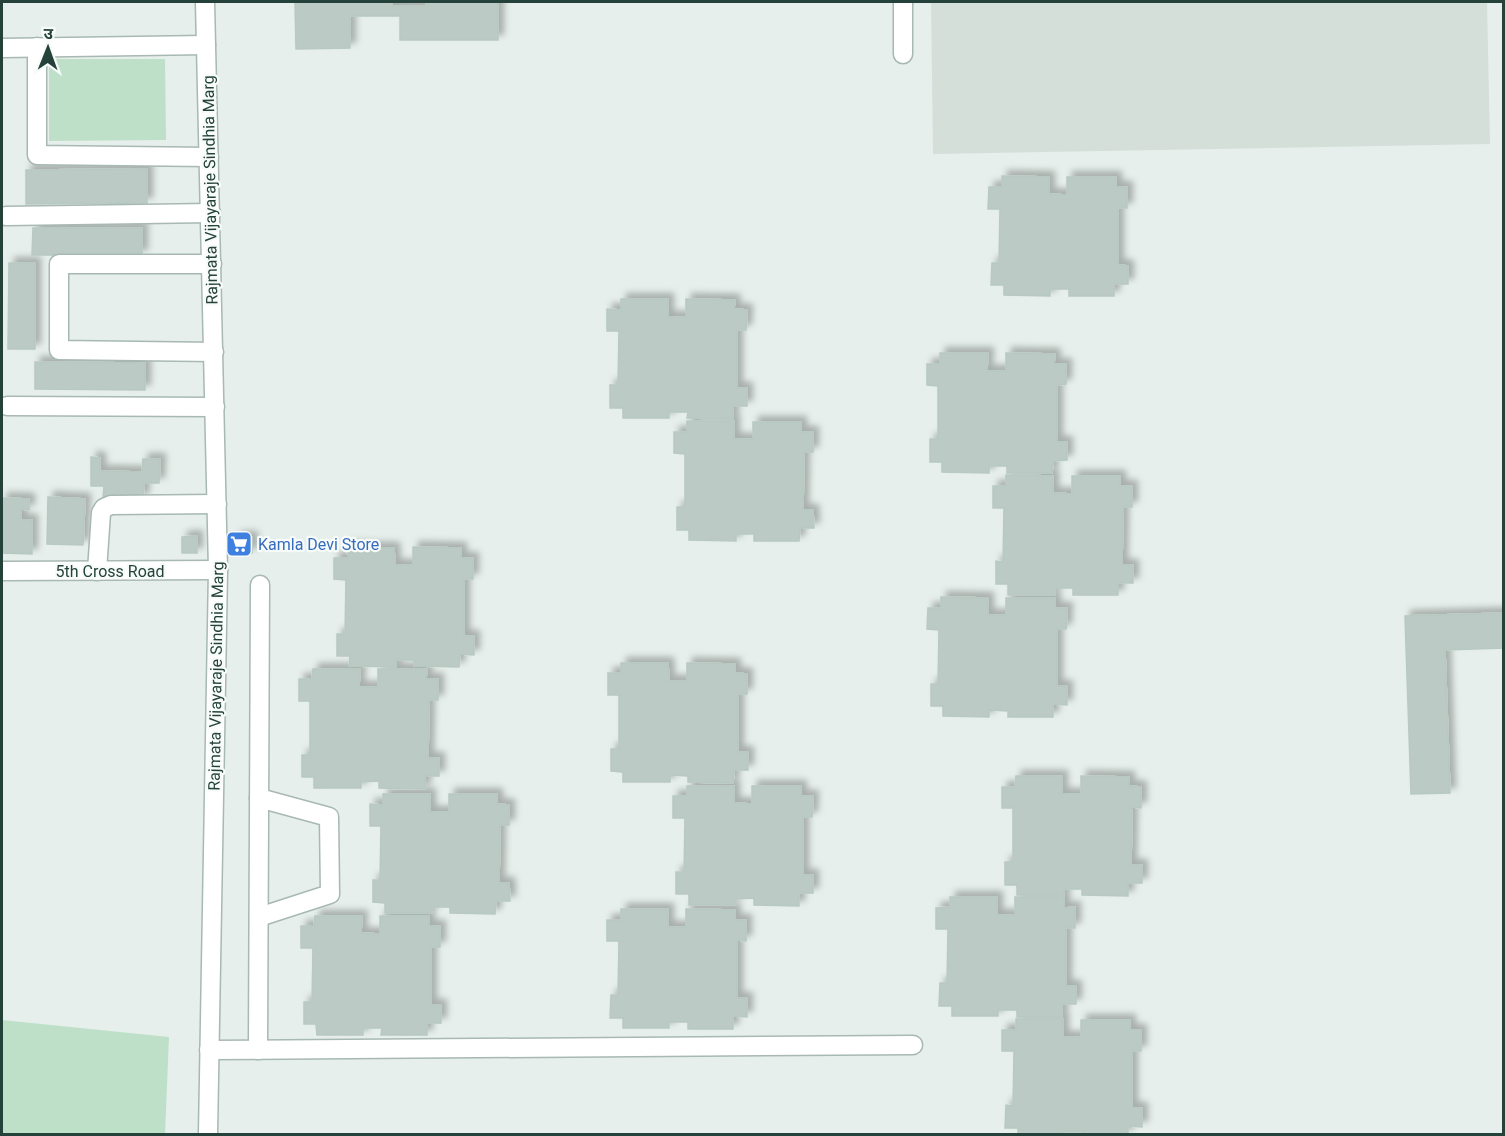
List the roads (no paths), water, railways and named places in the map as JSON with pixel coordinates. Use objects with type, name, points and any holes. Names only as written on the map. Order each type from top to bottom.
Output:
[{"type":"street","name":"Rajmata Vijayaraje Sindhia Marg","points":[[205,2],[218,570],[208,1134]]},
{"type":"street","points":[[903,2],[903,54]]},
{"type":"street","points":[[2,48],[206,45]]},
{"type":"street","points":[[37,47],[37,155],[209,158]]},
{"type":"street","points":[[6,216],[210,213]]},
{"type":"street","points":[[212,264],[59,264],[59,350],[214,352]]},
{"type":"street","points":[[7,406],[215,407]]},
{"type":"street","points":[[97,571],[101,513],[104,508],[111,505],[217,504]]},
{"type":"street","name":"5th Cross Road","points":[[2,571],[218,570]]},
{"type":"street","points":[[258,1050],[260,585]]},
{"type":"street","points":[[259,798],[330,817],[330,894],[259,917]]},
{"type":"street","points":[[209,1050],[913,1045]]},
{"type":"place","name":"Kamla Devi Store","points":[[239,544]]}]
